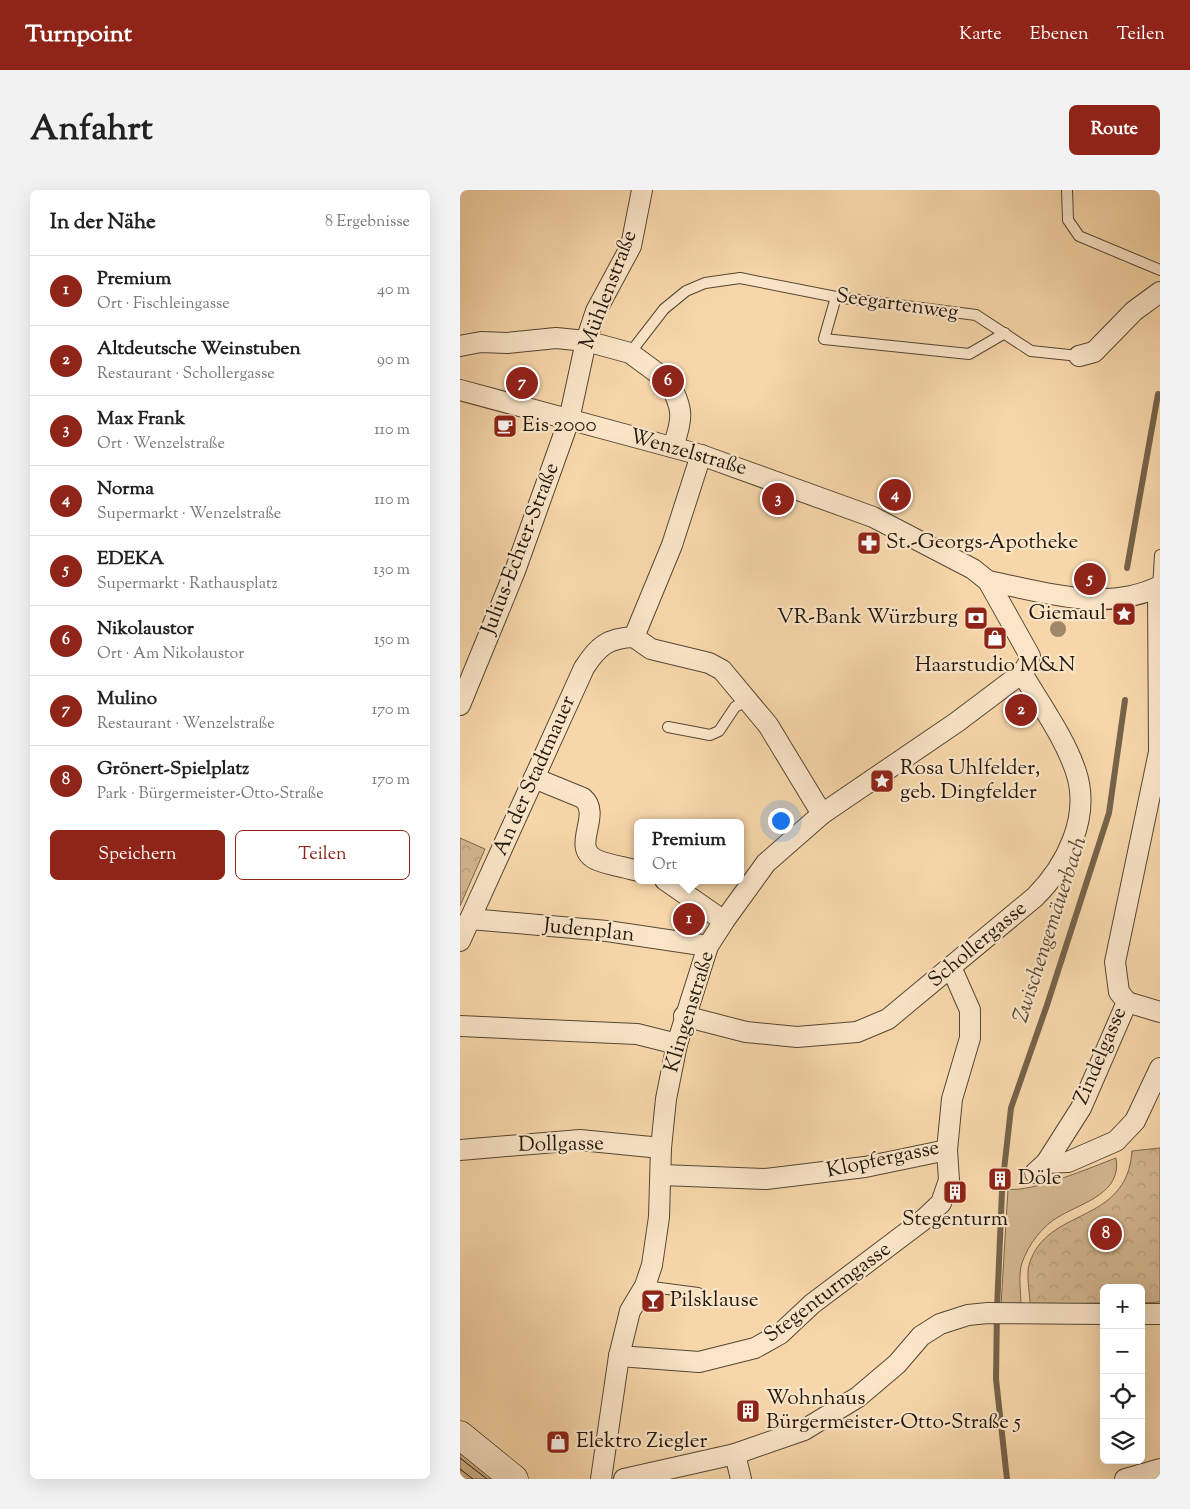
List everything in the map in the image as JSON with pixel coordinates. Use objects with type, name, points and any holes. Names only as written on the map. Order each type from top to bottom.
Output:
[{"type":"main road","points":[[460,1435],[514,1479]]},
{"type":"street","name":"Mühlenstraße","points":[[569,420],[586,341],[596,311],[631,246],[642,190]]},
{"type":"street","name":"Seegartenweg","points":[[1079,356],[1094,352],[1134,311],[1160,292]]},
{"type":"street","points":[[460,346],[481,342],[507,343],[556,338],[586,341],[630,353],[668,382],[672,388],[679,404],[682,421],[674,447]]},
{"type":"street","name":"Wenzelstraße","points":[[460,390],[701,455],[873,517],[973,569],[988,581]]},
{"type":"street","name":"Julius-Echter-Straße","points":[[460,705],[515,571],[569,420]]},
{"type":"street","points":[[701,455],[672,545],[634,637],[651,649],[709,662],[722,670],[768,725],[822,814]]},
{"type":"street","points":[[988,581],[1101,601],[1136,596],[1159,587]]},
{"type":"street","name":"Schollergasse","points":[[684,1016],[746,1032],[797,1037],[857,1032],[888,1019],[1052,880],[1065,861],[1075,833],[1080,806],[1076,772],[1052,724],[988,581]]},
{"type":"street","name":"Zindelgasse","points":[[1159,587],[1160,752],[1116,962],[1118,992],[1127,1002],[1108,1050],[1081,1108],[1040,1168],[1068,1162],[1116,1141],[1135,1121],[1160,1068]]},
{"type":"street","name":"An der Stadtmauer","points":[[460,941],[584,668],[594,652],[615,638],[634,637]]},
{"type":"street","name":"Klingenstraße","points":[[601,1479],[619,1356],[630,1311],[645,1286],[652,1264],[659,1217],[662,1175],[661,1148],[666,1099],[677,1044],[684,1016],[708,946],[766,863],[822,814],[957,722],[1026,664]]},
{"type":"street","points":[[534,778],[583,798],[589,803],[591,811],[585,840],[588,854],[596,859],[634,870]]},
{"type":"street","points":[[671,884],[724,921]]},
{"type":"street","name":"Judenplan","points":[[470,919],[607,932],[708,946]]},
{"type":"street","name":"Klopfergasse","points":[[662,1175],[766,1179],[865,1167],[947,1150],[952,1099],[970,1038],[970,1010],[951,967]]},
{"type":"street","points":[[1127,1002],[1160,1012]]},
{"type":"street","points":[[460,1026],[636,1034],[677,1044]]},
{"type":"street","name":"Dollgasse","points":[[460,1150],[580,1140],[661,1148]]},
{"type":"street","name":"Stegenturmgasse","points":[[619,1356],[699,1362],[755,1348],[780,1334],[812,1304],[922,1221],[941,1203],[950,1180],[947,1150]]},
{"type":"street","points":[[624,1479],[735,1454],[804,1430],[858,1397],[897,1364],[921,1336],[940,1324],[968,1315],[994,1313],[1100,1314]]},
{"type":"street","points":[[1145,1314],[1160,1314]]},
{"type":"street","points":[[735,1454],[741,1479]]},
{"type":"street","points":[[1125,1479],[1160,1469]]},
{"type":"lane","points":[[1067,190],[1068,220],[1078,236],[1160,270]]},
{"type":"lane","name":"Seegartenweg","points":[[630,353],[664,309],[686,290],[705,283],[740,278],[836,297],[976,315],[1031,351],[1079,356]]},
{"type":"lane","points":[[836,297],[824,339],[969,354],[1005,333]]},
{"type":"lane","points":[[1159,587],[1160,554]]},
{"type":"lane","points":[[668,727],[710,735],[719,731],[735,707],[746,701]]},
{"type":"lane","points":[[645,1286],[698,1293]]},
{"type":"green space","points":[[460,838],[485,849],[460,906]]},
{"type":"green space","points":[[1160,1148],[1160,1302],[1145,1303],[1145,1284],[1100,1284],[1100,1303],[1030,1304],[1028,1269],[1038,1246],[1052,1233],[1102,1204],[1116,1192],[1127,1175],[1132,1151]]},
{"type":"green space","points":[[1116,1158],[1116,1170],[1113,1180],[1107,1188],[1090,1201],[1054,1220],[1042,1230],[1032,1243],[1021,1268],[1021,1306],[1001,1306],[1008,1189],[1031,1187],[1046,1183]]},
{"type":"green space","points":[[460,1447],[501,1479],[460,1479]]},
{"type":"waterway","name":"Zwischengemäuerbach","points":[[1127,568],[1158,394]]},
{"type":"waterway","name":"Zwischengemäuerbach","points":[[1004,1170],[1011,1108],[1047,1005],[1109,813],[1125,700]]},
{"type":"waterway","name":"Zwischengemäuerbach","points":[[1002,1191],[996,1379],[1007,1479]]},
{"type":"tram line","points":[[460,1458],[487,1479]]},
{"type":"tram line","points":[[460,1469],[473,1479]]},
{"type":"place","name":"Nikolaustor","points":[[668,381]]},
{"type":"place","name":"Mulino","points":[[522,383]]},
{"type":"place","name":"Eis 2000","points":[[505,426]]},
{"type":"place","name":"Norma","points":[[895,495]]},
{"type":"place","name":"Max Frank","points":[[778,499]]},
{"type":"place","name":"St.-Georgs-Apotheke","points":[[869,543]]},
{"type":"place","name":"EDEKA","points":[[1090,579]]},
{"type":"place","name":"Giemaul","points":[[1124,614]]},
{"type":"place","name":"VR-Bank Würzburg","points":[[976,618]]},
{"type":"place","name":"Haarstudio M&N","points":[[995,638]]},
{"type":"place","name":"Altdeutsche Weinstuben","points":[[1021,710]]},
{"type":"place","name":"Rosa Uhlfelder, geb. Dingfelder","points":[[882,781]]},
{"type":"place","name":"Premium","points":[[689,919]]},
{"type":"place","name":"Döle","points":[[1000,1179]]},
{"type":"place","name":"Stegenturm","points":[[955,1192]]},
{"type":"place","name":"Grönert-Spielplatz","points":[[1106,1234]]},
{"type":"place","name":"Pilsklause","points":[[653,1301]]},
{"type":"place","name":"Wohnhaus Bürgermeister-Otto-Straße 5","points":[[748,1411]]},
{"type":"place","name":"Elektro Ziegler","points":[[558,1442]]}]
